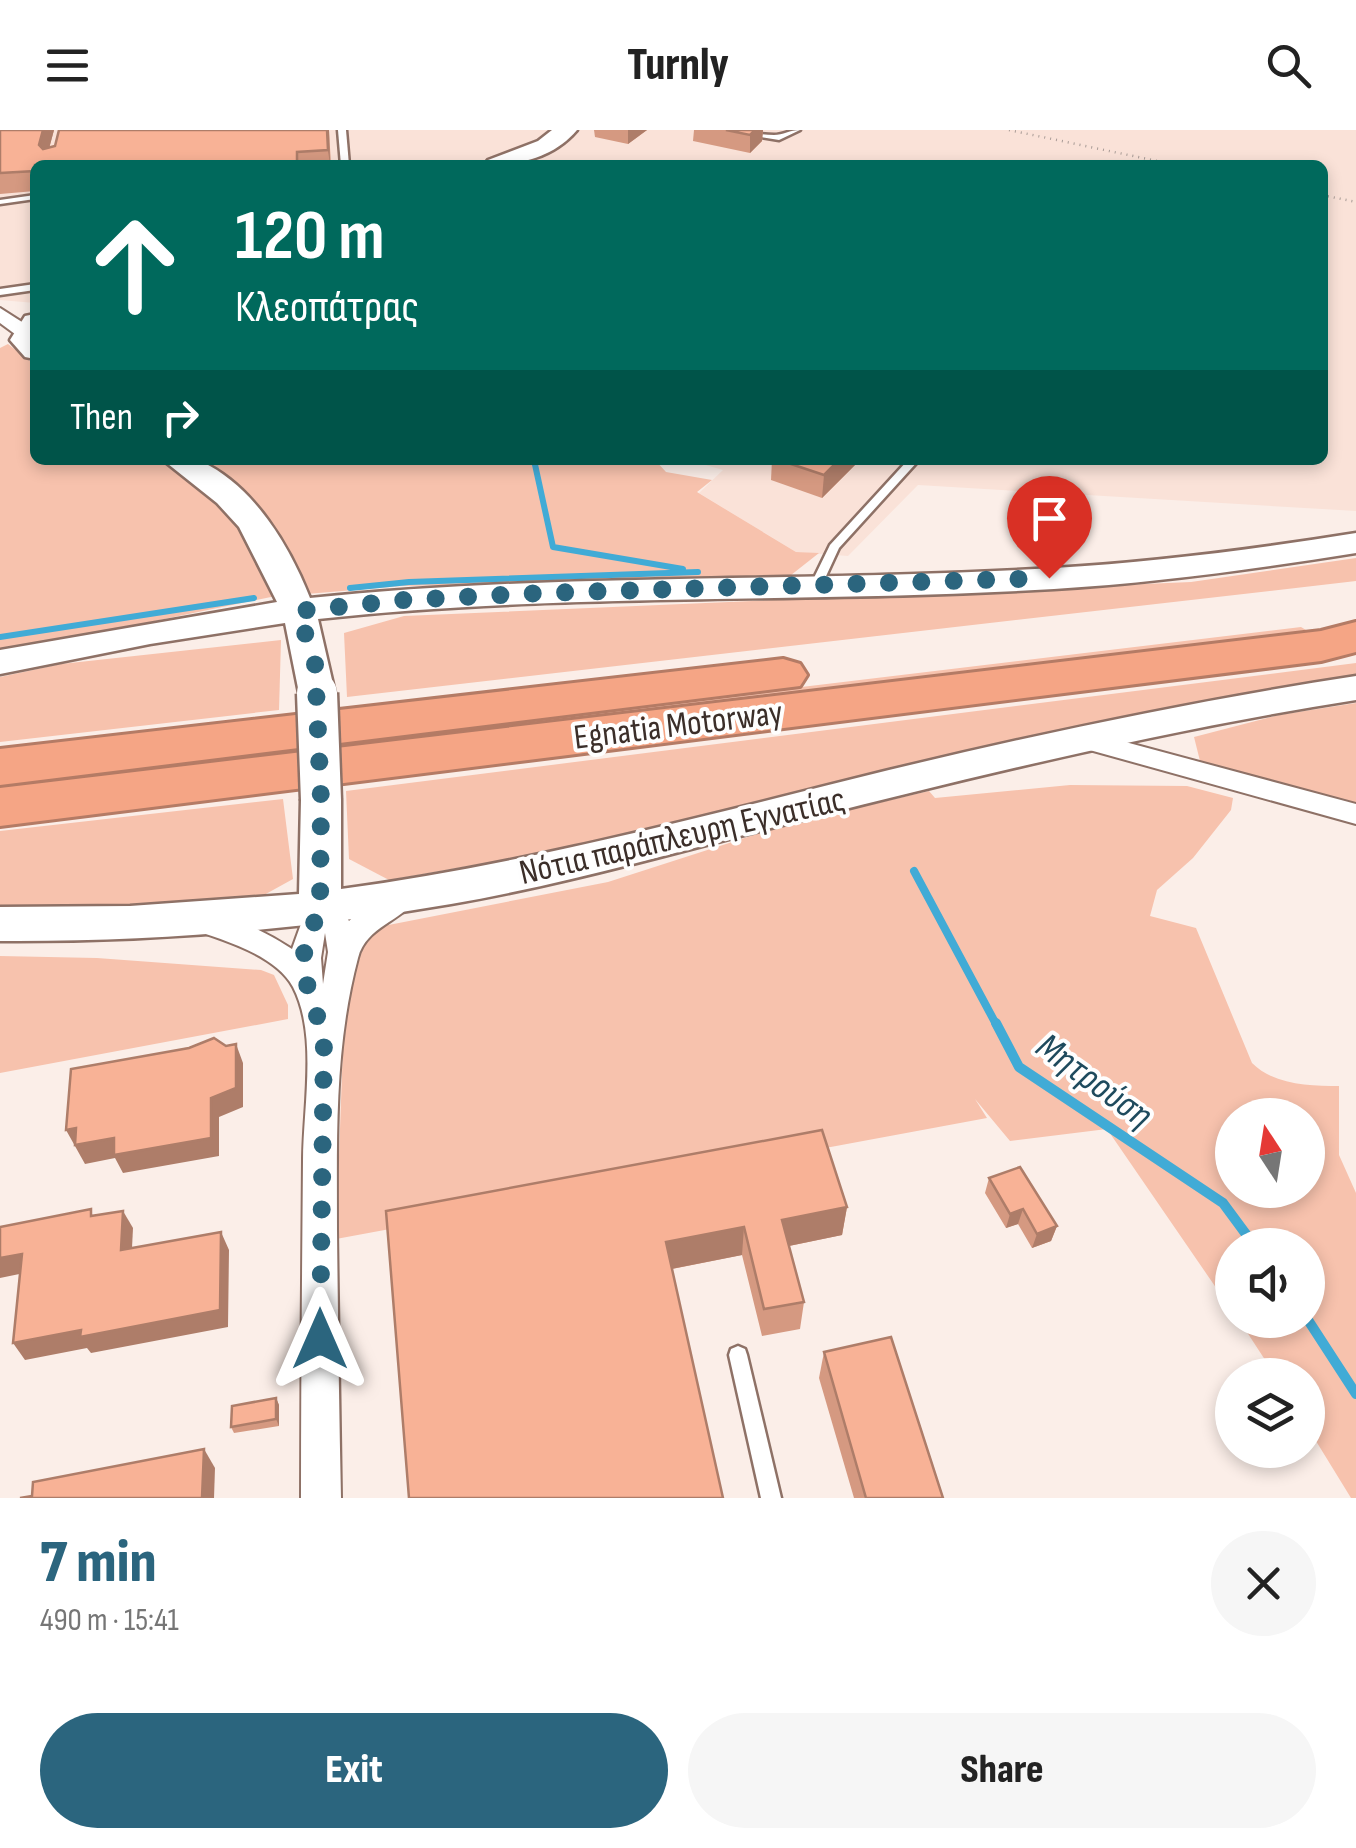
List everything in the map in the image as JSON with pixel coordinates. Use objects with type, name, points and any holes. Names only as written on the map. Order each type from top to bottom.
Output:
[{"type":"highway","name":"Egnatia Motorway","points":[[0,767],[1298,614],[1356,614]]},
{"type":"highway","name":"Egnatia Motorway","points":[[0,807],[1302,648],[1356,637]]},
{"type":"street","points":[[509,160],[546,146],[566,130]]},
{"type":"street","points":[[0,314],[30,334]]},
{"type":"street","points":[[185,465],[246,514],[298,611],[312,651],[321,800],[320,907],[304,950],[306,981],[324,1038]]},
{"type":"street","points":[[0,662],[168,630],[298,611],[439,598],[1146,572],[1356,543]]},
{"type":"street","name":"Νότια παράπλευρη Εγνατίας","points":[[0,924],[257,917],[518,876],[1078,738],[1356,688]]},
{"type":"street","points":[[1078,738],[1356,814]]},
{"type":"street","points":[[321,1498],[320,1180],[324,1038],[344,956],[353,936],[368,918],[389,903],[414,894]]},
{"type":"street","points":[[320,907],[340,928],[344,956]]},
{"type":"street","points":[[197,920],[260,941],[286,958],[306,981]]},
{"type":"lane","points":[[342,130],[345,160]]},
{"type":"lane","points":[[723,130],[779,138],[796,130]]},
{"type":"lane","points":[[0,202],[30,199]]},
{"type":"lane","points":[[0,292],[30,287]]},
{"type":"lane","points":[[817,584],[834,547],[909,465]]},
{"type":"lane","points":[[738,1355],[771,1498]]},
{"type":"path","points":[[1010,130],[1152,160]]},
{"type":"path","points":[[1328,196],[1356,202]]},
{"type":"shaded area","points":[[0,130],[1356,130],[1356,511],[918,485],[848,556],[796,552],[699,493],[723,470],[706,465],[1328,465],[1328,160],[30,160],[30,303],[0,300]]},
{"type":"shaded area","points":[[8,344],[30,361],[30,465],[660,465],[666,472],[712,480],[697,492],[796,552],[819,553],[786,579],[401,586],[271,597],[0,653],[0,348]]},
{"type":"shaded area","points":[[1356,558],[1356,581],[347,697],[344,633],[404,616],[1191,582]]},
{"type":"shaded area","points":[[1301,627],[1311,633],[0,792],[0,783]]},
{"type":"shaded area","points":[[281,640],[279,710],[0,742],[0,677],[61,664]]},
{"type":"shaded area","points":[[1356,663],[1356,682],[675,830],[389,880],[349,859],[346,791]]},
{"type":"shaded area","points":[[1356,703],[1356,805],[1200,761],[1194,737],[1279,715]]},
{"type":"shaded area","points":[[1070,785],[1187,786],[1233,798],[1231,810],[1193,858],[1157,890],[1150,916],[1196,928],[1252,1063],[1282,1080],[1339,1086],[1339,1155],[1356,1193],[1356,1498],[1351,1498],[1325,1456],[1325,1358],[1264,1358],[1251,1338],[1325,1338],[1325,1228],[1215,1228],[1215,1286],[1107,1129],[1010,1141],[975,1099],[987,1118],[336,1239],[346,963],[363,930],[608,882],[788,824],[929,791],[935,798]]},
{"type":"shaded area","points":[[283,799],[293,879],[253,901],[0,917],[0,831]]},
{"type":"shaded area","points":[[0,956],[97,958],[261,970],[274,975],[288,1005],[288,1019],[0,1073]]},
{"type":"building","points":[[0,130],[43,130],[39,145],[43,149],[55,146],[59,130],[327,130],[328,150],[297,152],[297,160],[30,160],[30,171],[0,173]]},
{"type":"building","points":[[726,130],[755,130],[750,135]]},
{"type":"building","points":[[794,465],[834,465],[824,475]]},
{"type":"building","points":[[214,1038],[226,1046],[236,1044],[236,1088],[211,1098],[211,1138],[114,1155],[114,1138],[75,1145],[76,1128],[66,1130],[71,1069],[189,1048]]},
{"type":"building","points":[[822,1130],[847,1207],[782,1220],[804,1302],[764,1309],[744,1227],[666,1242],[723,1498],[409,1498],[386,1211]]},
{"type":"building","points":[[1020,1167],[1057,1226],[1037,1234],[1023,1209],[1010,1214],[989,1178]]},
{"type":"building","points":[[91,1209],[91,1216],[123,1211],[121,1250],[221,1232],[220,1310],[80,1337],[81,1330],[13,1343],[22,1254],[0,1258],[0,1227]]},
{"type":"building","points":[[891,1337],[943,1498],[866,1498],[824,1352]]},
{"type":"building","points":[[276,1398],[276,1419],[231,1427],[232,1406]]},
{"type":"building","points":[[204,1449],[202,1498],[20,1498],[32,1496],[33,1482]]},
{"type":"waterway","name":"Μητρούση","points":[[535,465],[553,547],[683,569]]},
{"type":"waterway","points":[[350,588],[409,582],[698,572]]},
{"type":"waterway","points":[[0,637],[254,598]]},
{"type":"waterway","name":"Μητρούση","points":[[914,871],[997,1026]]},
{"type":"waterway","name":"Μητρούση","points":[[996,1023],[1019,1067],[1223,1203],[1241,1228]]},
{"type":"waterway","name":"Μητρούση","points":[[1320,1338],[1356,1394]]},
{"type":"route","points":[[320,1339],[324,1038],[306,981],[304,950],[320,907],[321,800],[315,664],[298,611],[404,600],[674,587],[1049,578]]}]
